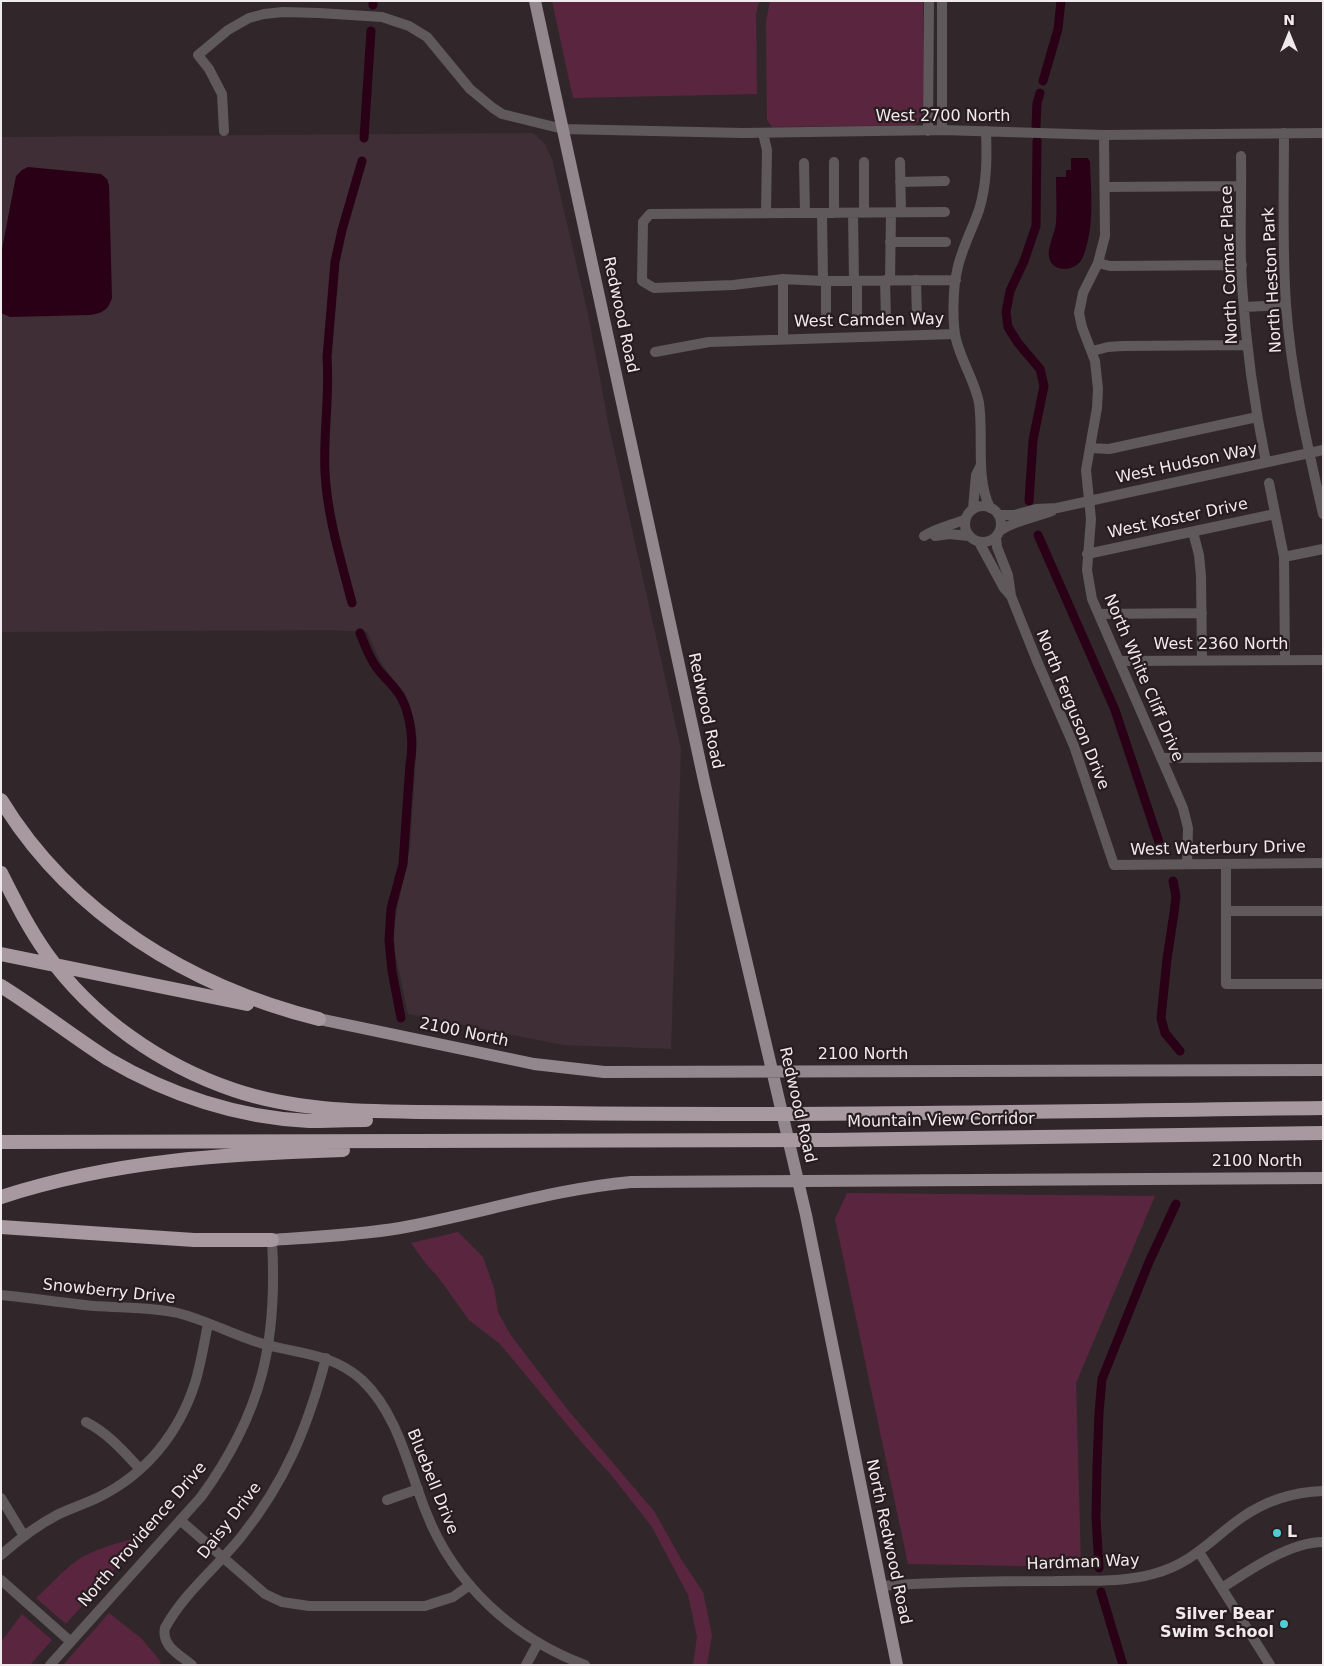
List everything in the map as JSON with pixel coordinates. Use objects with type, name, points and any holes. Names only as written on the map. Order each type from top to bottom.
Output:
[{"type":"highway","points":[[1,800],[56,872],[102,915],[136,940],[176,965],[223,988],[270,1006],[319,1019]]},
{"type":"highway","points":[[1,873],[38,940],[58,969],[82,996],[110,1021],[140,1043],[174,1064],[213,1082],[233,1090],[275,1101],[340,1110],[587,1114]]},
{"type":"highway","points":[[1,954],[319,1019]]},
{"type":"highway","points":[[1,986],[95,1050],[127,1069],[187,1096],[248,1113],[310,1121],[587,1114]]},
{"type":"highway","name":"Mountain View Corridor","points":[[587,1114],[1323,1108]]},
{"type":"highway","name":"Mountain View Corridor","points":[[560,1141],[827,1140],[1323,1133]]},
{"type":"highway","points":[[1,1142],[560,1141]]},
{"type":"highway","points":[[1,1197],[83,1174],[134,1165],[186,1159],[258,1154],[560,1141]]},
{"type":"highway","points":[[1,1227],[186,1239],[272,1240]]},
{"type":"main road","name":"Redwood Road","points":[[534,1],[705,785],[815,1259],[848,1426]]},
{"type":"main road","name":"2100 North","points":[[319,1019],[512,1060],[578,1070],[629,1073],[1323,1070]]},
{"type":"main road","name":"2100 North","points":[[798,1182],[1323,1178]]},
{"type":"main road","points":[[272,1240],[334,1236],[400,1228],[566,1192],[613,1184],[669,1181],[798,1182]]},
{"type":"main road","name":"North Redwood Road","points":[[848,1426],[897,1665]]},
{"type":"street","points":[[928,130],[929,1]]},
{"type":"street","points":[[942,1],[942,130]]},
{"type":"street","name":"West 2700 North","points":[[224,131],[222,94],[209,69],[198,55],[228,30],[249,18],[283,12],[382,18],[409,26],[427,37],[470,89],[493,108],[502,114],[563,130],[763,133],[942,130],[1104,135],[1323,133]]},
{"type":"street","points":[[986,132],[988,158],[986,180],[980,208],[957,271],[954,305],[956,339],[978,401],[981,428],[980,467],[983,475],[984,493],[990,508]]},
{"type":"street","points":[[763,133],[767,150],[766,212]]},
{"type":"street","name":"North Heston Park","points":[[1284,133],[1284,264],[1286,305],[1294,377],[1323,514]]},
{"type":"street","name":"North White Cliff Drive","points":[[1104,135],[1104,236],[1098,263],[1083,292],[1079,313],[1096,369],[1098,398],[1086,470],[1091,519],[1087,554],[1088,585],[1092,599],[1185,814],[1188,828],[1187,864]]},
{"type":"street","name":"North Cormac Place","points":[[1241,156],[1242,265],[1247,345],[1257,417],[1266,462]]},
{"type":"street","points":[[804,162],[805,213]]},
{"type":"street","points":[[834,162],[834,213]]},
{"type":"street","points":[[864,162],[864,213]]},
{"type":"street","points":[[886,319],[890,242],[900,182],[900,162]]},
{"type":"street","points":[[900,182],[945,181]]},
{"type":"street","points":[[1105,187],[1242,186]]},
{"type":"street","points":[[946,212],[650,214],[643,222],[642,281],[654,288],[733,285],[783,279],[825,281],[956,280]]},
{"type":"street","points":[[822,213],[826,319]]},
{"type":"street","points":[[853,213],[856,319]]},
{"type":"street","points":[[890,242],[946,242]]},
{"type":"street","points":[[1098,263],[1110,266],[1242,265]]},
{"type":"street","points":[[783,279],[783,338]]},
{"type":"street","points":[[916,280],[916,318]]},
{"type":"street","points":[[1244,307],[1286,305]]},
{"type":"street","name":"West Camden Way","points":[[655,352],[709,342],[783,338],[955,334]]},
{"type":"street","points":[[1092,352],[1108,347],[1123,346],[1247,345]]},
{"type":"street","points":[[1090,448],[1109,449],[1257,417]]},
{"type":"street","name":"West Hudson Way","points":[[999,515],[1014,515],[1036,509],[1057,508],[1323,450]]},
{"type":"street","points":[[973,509],[985,506],[999,515],[1001,521],[998,533],[991,541],[979,542],[969,536],[949,534],[924,536],[966,519],[973,509],[976,475],[980,467]]},
{"type":"street","points":[[1269,484],[1284,557],[1285,660]]},
{"type":"street","name":"West Hudson Way","points":[[998,533],[1009,524],[1039,516],[1057,508]]},
{"type":"street","name":"West Koster Drive","points":[[1087,554],[1275,514]]},
{"type":"street","points":[[966,519],[966,530],[969,536]]},
{"type":"street","points":[[1193,532],[1200,566],[1202,660]]},
{"type":"street","name":"North Ferguson Drive","points":[[998,533],[997,547],[1008,575],[1011,596],[1074,746],[1114,865]]},
{"type":"street","name":"North Ferguson Drive","points":[[979,542],[1004,588],[1011,596]]},
{"type":"street","points":[[1284,557],[1323,548]]},
{"type":"street","points":[[1099,614],[1202,613]]},
{"type":"street","name":"West 2360 North","points":[[1119,661],[1323,660]]},
{"type":"street","points":[[1161,758],[1323,756]]},
{"type":"street","name":"West Waterbury Drive","points":[[1114,865],[1323,863]]},
{"type":"street","points":[[1226,864],[1226,984],[1323,984]]},
{"type":"street","points":[[1226,912],[1323,911]]},
{"type":"street","name":"North Providence Drive","points":[[50,1665],[212,1482],[239,1435],[255,1399],[269,1345],[273,1300],[272,1240]]},
{"type":"street","name":"Snowberry Drive","points":[[1,1295],[82,1305],[159,1310],[179,1314],[269,1345]]},
{"type":"street","points":[[1,1555],[24,1536],[56,1516],[111,1491],[153,1458],[167,1441],[184,1411],[196,1381],[208,1324]]},
{"type":"street","name":"Bluebell Drive","points":[[269,1345],[326,1358],[354,1374],[375,1395],[396,1432],[426,1512],[441,1544],[470,1585],[503,1618],[538,1643],[585,1665]]},
{"type":"street","name":"Daisy Drive","points":[[192,1665],[170,1647],[165,1638],[165,1628],[198,1585],[223,1558],[261,1511],[291,1460],[309,1417],[326,1358]]},
{"type":"street","points":[[86,1422],[110,1437],[140,1470]]},
{"type":"street","points":[[387,1500],[418,1489]]},
{"type":"street","name":"Hardman Way","points":[[880,1586],[954,1582],[1133,1578],[1152,1574],[1170,1568],[1199,1552],[1242,1517],[1267,1503],[1295,1494],[1323,1491]]},
{"type":"street","points":[[1,1498],[24,1536]]},
{"type":"street","points":[[180,1520],[265,1594],[282,1602],[300,1606],[425,1606],[443,1601],[470,1585]]},
{"type":"street","points":[[1222,1588],[1263,1562],[1302,1546],[1323,1542]]},
{"type":"street","points":[[1199,1552],[1270,1665]]},
{"type":"street","points":[[1,1580],[71,1642]]},
{"type":"street","points":[[526,1665],[538,1643]]},
{"type":"shaded area","points":[[552,1],[759,1],[756,14],[757,94],[573,98]]},
{"type":"shaded area","points":[[770,1],[923,1],[924,114],[922,119],[914,125],[772,127],[767,120],[766,22]]},
{"type":"shaded area","points":[[533,133],[545,144],[552,159],[588,314],[608,422],[681,749],[671,1049],[563,1045],[408,1014],[395,952],[394,929],[410,849],[417,740],[415,724],[408,701],[380,661],[367,632],[333,630],[1,632],[1,137]]},
{"type":"shaded area","points":[[1071,158],[1088,158],[1090,162],[1091,222],[1083,257],[1076,266],[1065,269],[1055,266],[1051,262],[1049,253],[1056,223],[1056,177],[1066,177],[1066,170],[1071,170]]},
{"type":"shaded area","points":[[28,167],[101,174],[107,179],[109,185],[112,298],[107,308],[102,312],[90,315],[10,317],[1,313],[1,254],[16,176]]},
{"type":"shaded area","points":[[847,1193],[1155,1196],[1076,1383],[1081,1567],[908,1564],[835,1219]]},
{"type":"shaded area","points":[[458,1232],[483,1257],[494,1288],[498,1312],[510,1334],[567,1409],[654,1511],[681,1559],[703,1592],[712,1635],[707,1665],[693,1665],[697,1637],[688,1595],[652,1527],[612,1476],[500,1344],[469,1320],[411,1243]]},
{"type":"shaded area","points":[[144,1536],[66,1624],[36,1598],[79,1559],[106,1547]]},
{"type":"shaded area","points":[[109,1613],[142,1639],[161,1662],[159,1665],[63,1665]]},
{"type":"shaded area","points":[[22,1614],[52,1640],[30,1665],[1,1665],[1,1642]]},
{"type":"waterway","points":[[1043,81],[1058,29],[1061,1]]},
{"type":"waterway","points":[[364,138],[371,31]]},
{"type":"waterway","points":[[1036,126],[1037,103],[1040,93]]},
{"type":"waterway","points":[[1029,501],[1033,440],[1044,386],[1040,369],[1018,343],[1008,327],[1006,312],[1010,291],[1024,261],[1036,226],[1037,141]]},
{"type":"waterway","points":[[352,603],[335,538],[326,488],[325,443],[328,386],[327,357],[335,262],[342,230],[362,161]]},
{"type":"waterway","points":[[1038,535],[1115,710],[1159,842]]},
{"type":"waterway","points":[[360,633],[374,664],[402,699],[408,714],[411,731],[412,748],[403,864],[391,909],[389,940],[392,971],[401,1018]]},
{"type":"waterway","points":[[1173,881],[1176,896],[1161,1018],[1165,1033],[1180,1051]]},
{"type":"waterway","points":[[1099,1568],[1096,1517],[1099,1413],[1102,1379],[1149,1262],[1176,1204]]},
{"type":"waterway","points":[[1101,1592],[1123,1665]]},
{"type":"place","name":"L","points":[[1277,1533]]},
{"type":"place","name":"Silver Bear Swim School","points":[[1284,1624]]}]
